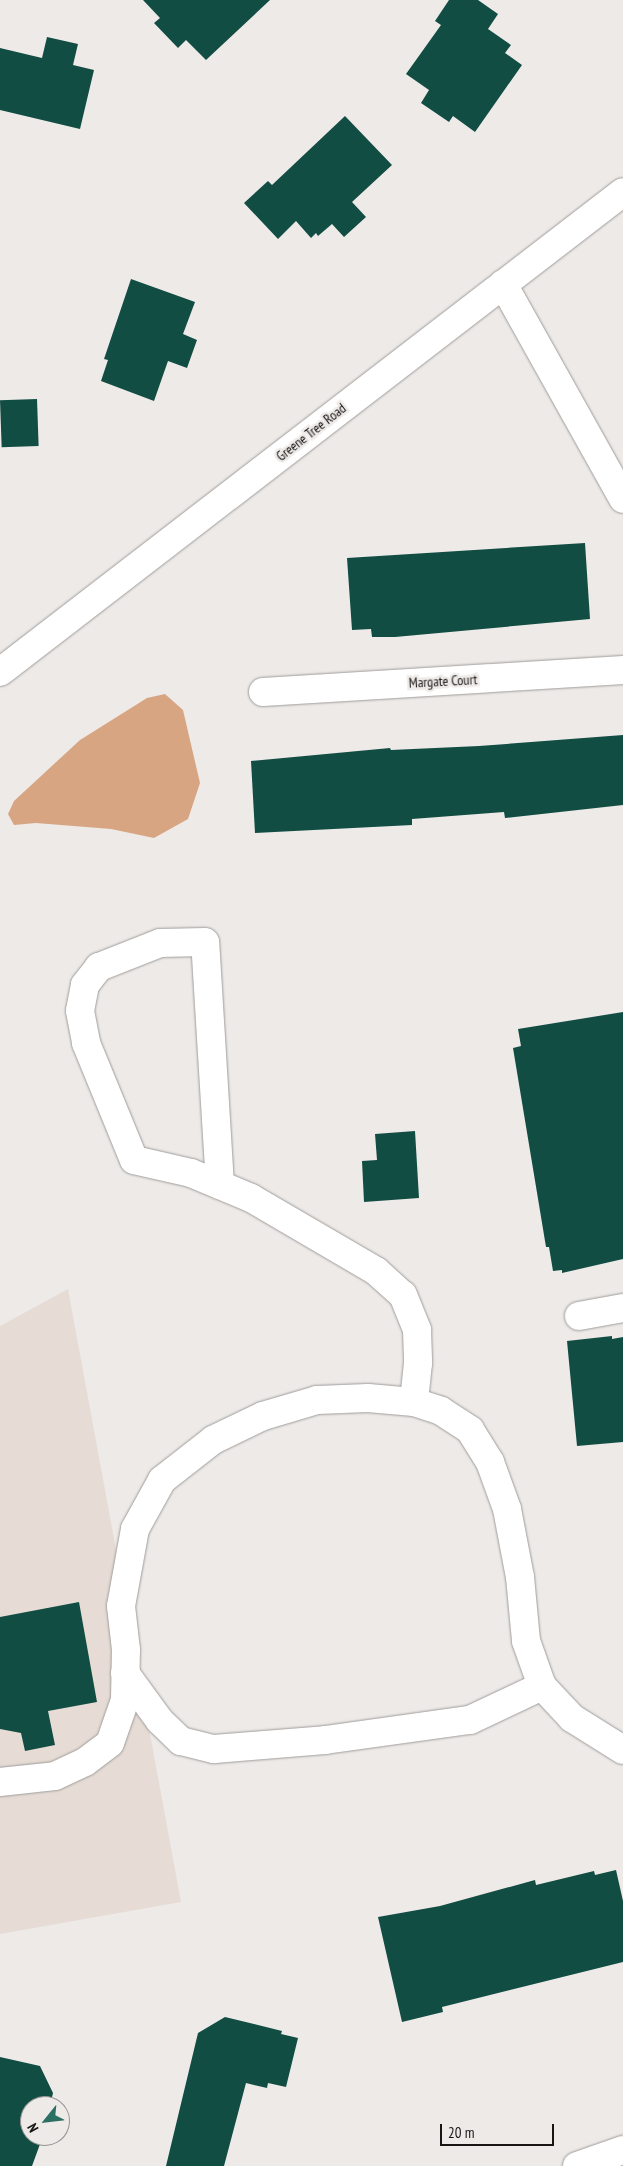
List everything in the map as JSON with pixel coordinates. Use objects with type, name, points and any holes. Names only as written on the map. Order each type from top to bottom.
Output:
[{"type":"street","name":"Greene Tree Road","points":[[0,672],[623,192]]},
{"type":"street","points":[[503,284],[623,499]]},
{"type":"street","name":"Margate Court","points":[[263,692],[623,670]]},
{"type":"street","points":[[220,1185],[205,942],[160,943],[99,967],[85,985],[80,1011],[86,1043],[134,1160],[191,1173],[220,1185],[317,1235],[376,1272],[403,1295],[417,1330],[418,1363],[414,1402]]},
{"type":"street","points":[[579,1316],[623,1308]]},
{"type":"street","points":[[0,1782],[55,1776],[85,1762],[110,1743],[125,1700],[121,1606],[134,1529],[162,1480],[213,1440],[263,1416],[316,1400],[368,1398],[414,1402],[441,1412],[470,1430],[490,1462],[507,1509],[520,1577],[526,1641],[542,1686],[572,1718],[622,1746]]},
{"type":"street","points":[[125,1673],[160,1721],[181,1741],[214,1749],[325,1740],[470,1720],[542,1686]]},
{"type":"street","points":[[577,2166],[623,2150]]},
{"type":"shaded area","points":[[165,694],[183,710],[200,783],[188,819],[154,838],[111,829],[36,823],[14,825],[8,814],[14,801],[80,740],[147,698]]},
{"type":"shaded area","points":[[68,1289],[181,1902],[0,1934],[0,1326]]},
{"type":"building","points":[[143,0],[270,0],[206,60],[186,40],[178,48],[154,23],[160,18]]},
{"type":"building","points":[[449,0],[478,0],[498,14],[488,29],[511,45],[505,53],[522,65],[475,132],[453,116],[449,122],[421,103],[429,90],[406,74],[441,25],[435,21]]},
{"type":"building","points":[[47,37],[78,44],[73,65],[94,70],[80,129],[0,110],[0,48],[42,58]]},
{"type":"building","points":[[345,116],[392,165],[352,202],[366,217],[344,237],[332,224],[318,236],[316,233],[311,238],[296,221],[278,239],[244,203],[268,181],[272,185]]},
{"type":"building","points":[[131,279],[195,302],[183,334],[197,340],[187,368],[168,361],[154,401],[101,381],[108,360],[104,359]]},
{"type":"building","points":[[37,399],[39,446],[2,447],[0,400]]},
{"type":"building","points":[[585,543],[590,619],[395,637],[372,637],[371,629],[352,630],[347,558]]},
{"type":"building","points":[[623,735],[623,805],[505,818],[504,812],[412,819],[412,825],[255,833],[251,761],[390,748],[391,750],[479,746]]},
{"type":"building","points":[[623,1012],[623,1259],[562,1273],[562,1270],[553,1271],[549,1247],[546,1247],[513,1048],[521,1046],[518,1029]]},
{"type":"building","points":[[415,1131],[419,1198],[364,1202],[362,1161],[377,1160],[375,1134]]},
{"type":"building","points":[[612,1336],[612,1339],[623,1337],[623,1442],[577,1446],[567,1341]]},
{"type":"building","points":[[79,1602],[97,1702],[48,1711],[55,1745],[25,1751],[21,1733],[0,1729],[0,1617]]},
{"type":"building","points":[[616,1870],[623,1901],[623,1962],[442,2007],[443,2012],[402,2022],[378,1917],[440,1906],[535,1880],[536,1885],[594,1871],[595,1875]]},
{"type":"building","points":[[225,2017],[282,2031],[281,2034],[298,2038],[286,2087],[268,2083],[267,2088],[246,2083],[224,2166],[166,2166],[198,2033]]},
{"type":"building","points":[[0,2057],[40,2066],[53,2093],[52,2096],[20,2096],[20,2146],[39,2146],[32,2166],[0,2166]]}]
